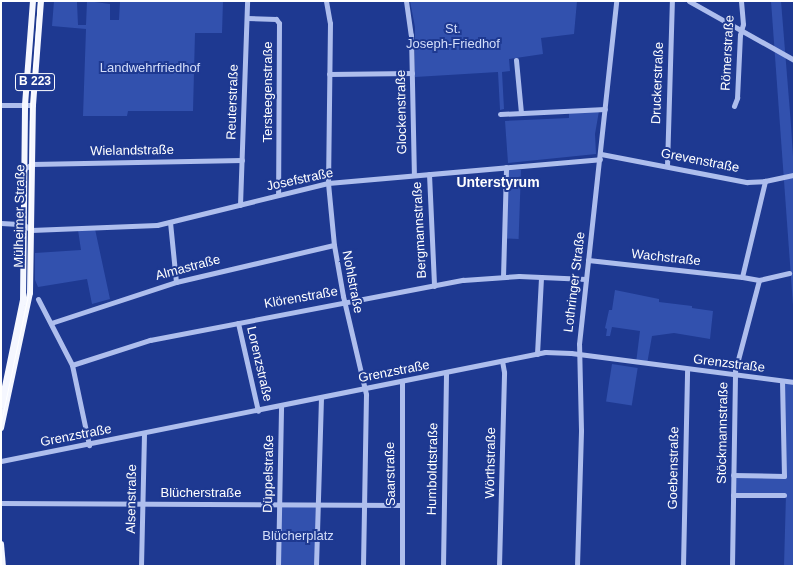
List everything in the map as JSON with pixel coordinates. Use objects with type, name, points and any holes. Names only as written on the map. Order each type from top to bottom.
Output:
[{"type":"main road","name":"Mülheimer Straße","points":[[1,406],[22,307],[25,105],[33,1]]},
{"type":"main road","name":"Mülheimer Straße","points":[[1,428],[28,301],[33,105],[41,1]]},
{"type":"main road","points":[[1,544],[4,566]]},
{"type":"street","name":"Reuterstraße","points":[[240,205],[247,1]]},
{"type":"street","name":"Nohlstraße","points":[[326,1],[330,19],[328,183],[334,245],[344,302],[365,389],[363,566]]},
{"type":"street","name":"Glockenstraße","points":[[406,1],[410,25],[414,175]]},
{"type":"street","name":"Lothringer Straße","points":[[577,566],[580,355],[586,279],[601,157],[616,1]]},
{"type":"street","name":"Druckerstraße","points":[[667,166],[672,1]]},
{"type":"street","points":[[689,1],[794,60]]},
{"type":"street","name":"Römerstraße","points":[[734,106],[737,98],[741,31],[744,24],[741,1]]},
{"type":"street","name":"Tersteegenstraße","points":[[247,18],[274,19],[279,23],[278,195]]},
{"type":"street","points":[[516,60],[521,113]]},
{"type":"street","points":[[330,74],[412,73]]},
{"type":"street","points":[[1,105],[33,105]]},
{"type":"street","points":[[500,114],[605,109]]},
{"type":"street","name":"Grevenstraße","points":[[601,157],[667,166],[736,180],[765,181],[794,176]]},
{"type":"street","name":"Josefstraße","points":[[30,230],[170,222],[328,183],[601,157]]},
{"type":"street","name":"Wielandstraße","points":[[32,164],[242,160]]},
{"type":"street","points":[[24,169],[32,164]]},
{"type":"street","points":[[502,277],[506,166]]},
{"type":"street","name":"Bergmannstraße","points":[[429,174],[434,286]]},
{"type":"street","points":[[765,181],[742,277],[759,280],[790,273]]},
{"type":"street","points":[[170,222],[176,282]]},
{"type":"street","points":[[1,223],[23,224],[30,230]]},
{"type":"street","name":"Almastraße","points":[[51,323],[176,282],[334,245]]},
{"type":"street","name":"Wachstraße","points":[[588,260],[742,277]]},
{"type":"street","points":[[538,354],[541,277]]},
{"type":"street","name":"Klörenstraße","points":[[72,365],[145,341],[470,279],[541,277],[586,279]]},
{"type":"street","name":"Stöckmannstraße","points":[[732,566],[735,376],[759,280]]},
{"type":"street","points":[[38,300],[72,365],[89,444]]},
{"type":"street","name":"Lorenzstraße","points":[[238,323],[258,411]]},
{"type":"street","name":"Grenzstraße","points":[[1,461],[538,354],[559,352],[687,370],[794,382]]},
{"type":"street","name":"Wörthstraße","points":[[499,566],[504,372],[502,361]]},
{"type":"street","name":"Goebenstraße","points":[[683,566],[687,370]]},
{"type":"street","name":"Humboldtstraße","points":[[442,566],[446,373]]},
{"type":"street","points":[[733,475],[784,476],[782,381]]},
{"type":"street","name":"Saarstraße","points":[[402,382],[400,506],[403,511],[402,566]]},
{"type":"street","points":[[316,566],[321,398]]},
{"type":"street","name":"Düppelstraße","points":[[278,566],[281,406]]},
{"type":"street","name":"Alsenstraße","points":[[141,566],[144,433]]},
{"type":"street","points":[[733,495],[784,496]]},
{"type":"street","name":"Blücherstraße","points":[[3,503],[400,506]]},
{"type":"green space","name":"Landwehrfriedhof","points":[[54,1],[77,2],[78,25],[86,25],[87,1],[110,4],[110,20],[119,20],[120,1],[223,1],[222,33],[195,33],[193,111],[128,111],[127,116],[83,116],[86,29],[52,26]]},
{"type":"green space","name":"St. Joseph-Friedhof","points":[[410,1],[577,1],[574,34],[541,38],[543,54],[509,59],[510,71],[502,72],[504,109],[500,110],[498,72],[415,77],[415,27]]},
{"type":"green space","points":[[771,1],[781,1],[791,125],[794,172],[794,319]]},
{"type":"green space","points":[[599,111],[595,134],[596,154],[508,163],[505,121],[569,118],[569,112]]},
{"type":"green space","points":[[508,170],[521,170],[519,239],[506,239]]},
{"type":"green space","points":[[95,229],[110,299],[92,304],[87,279],[38,287],[35,280],[35,253],[81,250],[78,230]]},
{"type":"green space","points":[[615,290],[659,299],[659,302],[692,306],[692,308],[713,311],[710,339],[674,333],[652,336],[647,364],[636,363],[640,331],[612,327],[610,336],[606,336],[607,329],[605,328],[609,310],[612,310]]},
{"type":"green space","points":[[612,364],[638,368],[632,406],[606,402]]},
{"type":"green space","points":[[782,381],[794,382],[794,566],[784,566],[786,494],[735,494],[733,475],[784,476]]},
{"type":"green space","name":"Blücherplatz","points":[[280,505],[319,505],[319,566],[280,566]]},
{"type":"tram line","points":[[1,422],[29,290],[30,120],[38,1]]},
{"type":"district","name":"Unterstyrum","points":[[498,182]]}]
